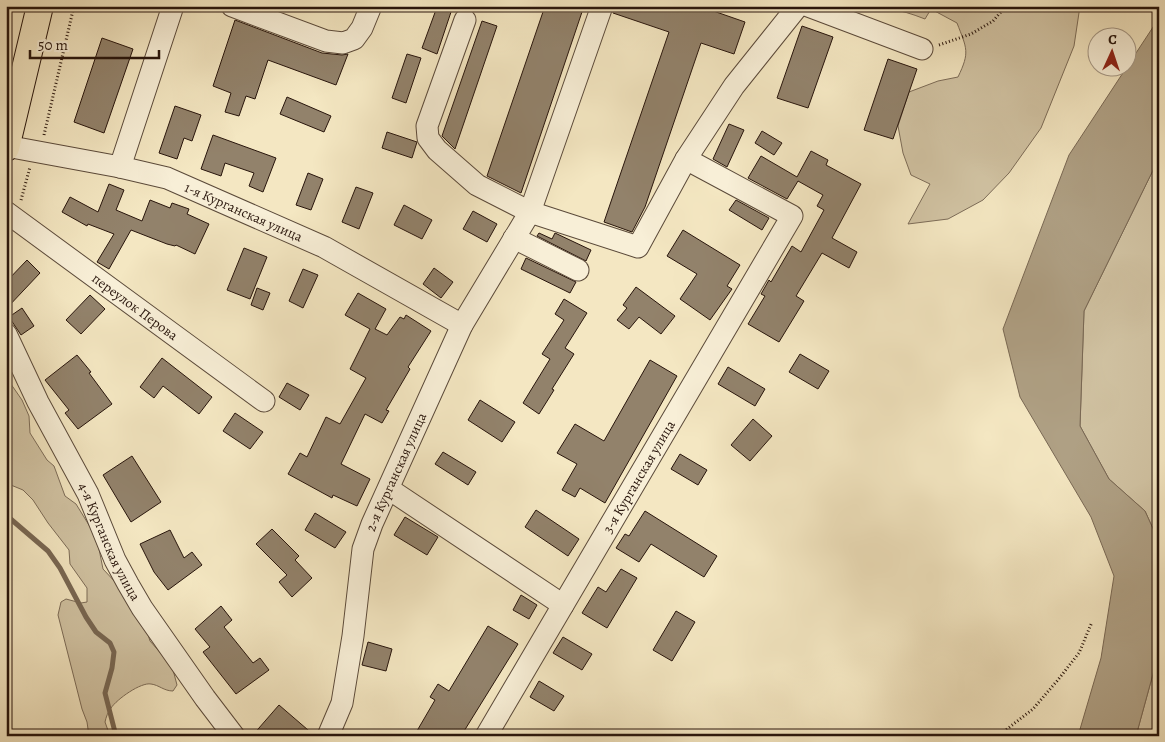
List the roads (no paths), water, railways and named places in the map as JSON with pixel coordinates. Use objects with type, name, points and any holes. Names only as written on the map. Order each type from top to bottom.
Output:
[{"type":"main road","points":[[6,147],[40,6]]},
{"type":"street","points":[[120,167],[173,6]]},
{"type":"street","points":[[232,6],[326,41],[343,43],[354,39],[362,28],[372,6]]},
{"type":"street","name":"2-я Курганская улица","points":[[328,736],[342,703],[353,636],[363,550],[372,524],[462,325],[521,226],[602,6]]},
{"type":"street","points":[[521,226],[638,247],[686,159],[734,86],[798,6]]},
{"type":"street","points":[[808,6],[922,49]]},
{"type":"street","points":[[466,20],[427,126],[428,138],[437,150],[521,226],[578,270]]},
{"type":"street","name":"1-я Курганская улица","points":[[6,147],[120,167],[167,178],[324,247],[462,325]]},
{"type":"street","name":"3-я Курганская улица","points":[[486,736],[792,216],[686,159]]},
{"type":"street","name":"переулок Перова","points":[[11,215],[264,401]]},
{"type":"street","name":"4-я Курганская улица","points":[[6,334],[38,402],[88,494],[115,560],[128,584],[142,608],[234,736]]},
{"type":"street","points":[[389,489],[563,605]]},
{"type":"waterway","points":[[6,515],[48,551],[60,568],[96,632],[110,643],[114,652],[105,693],[116,736]]}]
